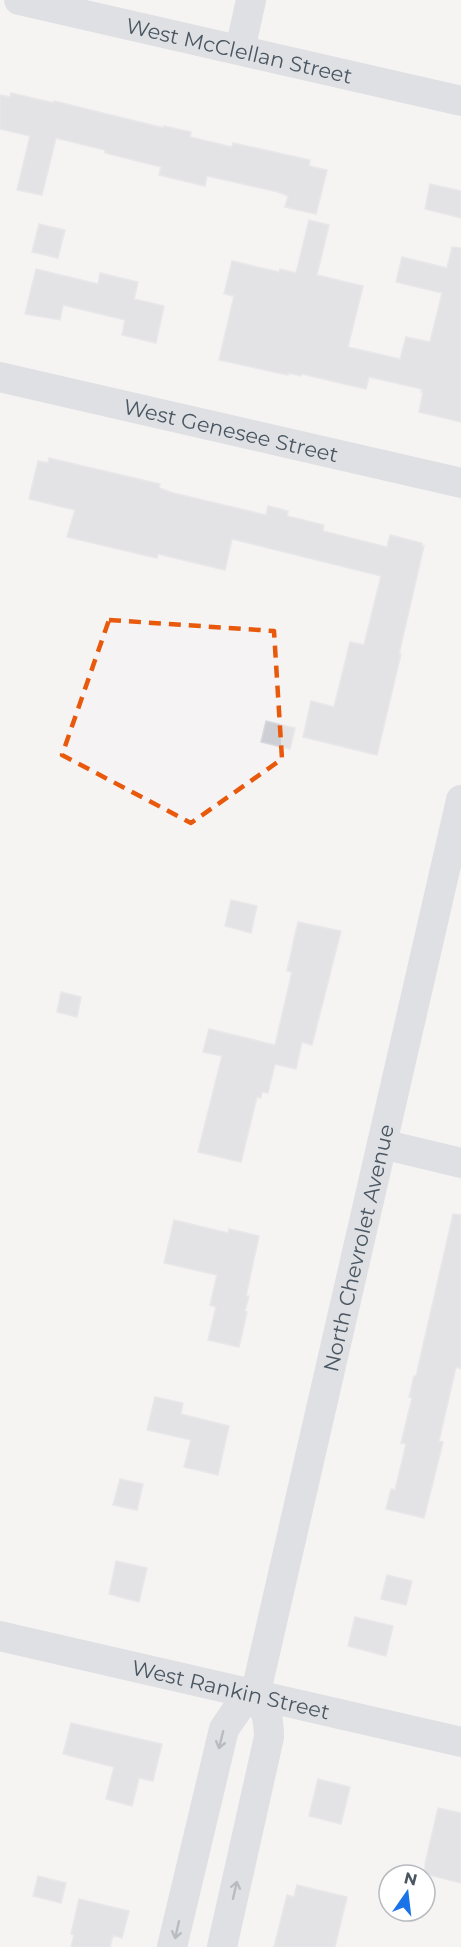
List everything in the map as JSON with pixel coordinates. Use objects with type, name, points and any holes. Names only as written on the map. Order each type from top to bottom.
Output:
[{"type":"street","name":"West McClellan Street","points":[[19,0],[461,101]]},
{"type":"street","points":[[240,50],[251,0]]},
{"type":"street","name":"West Genesee Street","points":[[0,377],[461,483]]},
{"type":"street","name":"North Chevrolet Avenue","points":[[255,1695],[459,819]]},
{"type":"street","points":[[382,1144],[461,1163]]},
{"type":"street","name":"West Rankin Street","points":[[0,1636],[461,1742]]},
{"type":"street","points":[[172,1947],[224,1729],[238,1707],[255,1695],[264,1706],[269,1732],[222,1947]]},
{"type":"highlighted area","points":[[109,620],[274,631],[282,759],[191,823],[62,755]]},
{"type":"building","points":[[11,93],[164,128],[164,126],[191,132],[190,137],[232,147],[233,143],[310,160],[309,166],[327,170],[316,214],[285,207],[288,196],[278,192],[207,176],[205,186],[159,175],[161,167],[56,138],[42,195],[17,190],[30,136],[0,129],[0,95],[10,97]]},
{"type":"building","points":[[430,184],[461,191],[461,218],[425,209]]},
{"type":"building","points":[[309,220],[329,225],[317,275],[363,286],[348,347],[400,359],[406,337],[430,342],[442,293],[396,282],[402,257],[447,268],[452,247],[461,248],[461,422],[419,412],[422,389],[369,377],[366,389],[302,374],[301,376],[288,373],[288,375],[219,360],[234,296],[224,294],[232,261],[279,272],[280,269],[296,273]]},
{"type":"building","points":[[39,224],[65,230],[58,258],[32,252]]},
{"type":"building","points":[[36,269],[98,284],[100,273],[138,282],[134,299],[164,306],[156,343],[122,335],[125,320],[63,305],[60,320],[25,314]]},
{"type":"building","points":[[49,458],[160,484],[159,488],[173,493],[266,515],[268,506],[288,511],[287,516],[324,525],[323,531],[387,547],[390,535],[422,543],[424,546],[377,755],[303,737],[311,701],[334,707],[350,642],[364,645],[381,576],[232,539],[225,570],[158,554],[157,558],[67,537],[75,510],[29,499],[38,461],[48,463]]},
{"type":"building","points":[[266,721],[295,728],[290,749],[261,742]]},
{"type":"building","points":[[231,900],[257,906],[251,933],[225,926]]},
{"type":"building","points":[[298,922],[341,931],[312,1045],[302,1042],[296,1069],[275,1064],[268,1093],[262,1092],[261,1098],[257,1097],[241,1162],[198,1152],[222,1056],[203,1052],[209,1029],[275,1045],[292,972],[287,971]]},
{"type":"building","points":[[61,992],[81,997],[77,1017],[57,1012]]},
{"type":"building","points":[[453,1214],[461,1215],[461,1369],[456,1367],[439,1441],[443,1442],[424,1518],[386,1509],[391,1489],[395,1490],[406,1444],[401,1443],[412,1398],[409,1397],[414,1376],[416,1376]]},
{"type":"building","points":[[174,1220],[228,1233],[229,1229],[259,1236],[246,1296],[249,1296],[245,1311],[247,1312],[239,1347],[208,1340],[216,1307],[210,1305],[217,1275],[164,1263]]},
{"type":"building","points":[[155,1397],[183,1403],[181,1414],[229,1426],[218,1475],[184,1467],[191,1440],[147,1430]]},
{"type":"building","points":[[120,1479],[143,1484],[137,1510],[113,1505]]},
{"type":"building","points":[[116,1561],[147,1568],[139,1602],[109,1594]]},
{"type":"building","points":[[387,1575],[412,1581],[406,1605],[381,1599]]},
{"type":"building","points":[[355,1617],[393,1626],[386,1656],[348,1646]]},
{"type":"building","points":[[71,1723],[162,1744],[153,1781],[139,1778],[132,1806],[106,1799],[114,1767],[63,1754]]},
{"type":"building","points":[[318,1779],[350,1787],[341,1824],[309,1816]]},
{"type":"building","points":[[438,1808],[461,1813],[461,1883],[437,1877],[437,1863],[425,1863]]},
{"type":"building","points":[[38,1876],[66,1883],[61,1903],[33,1896]]},
{"type":"building","points":[[297,1885],[347,1897],[335,1947],[274,1947],[287,1895],[294,1897]]},
{"type":"building","points":[[79,1899],[129,1911],[122,1938],[113,1935],[110,1947],[71,1947],[74,1935],[71,1934]]}]
